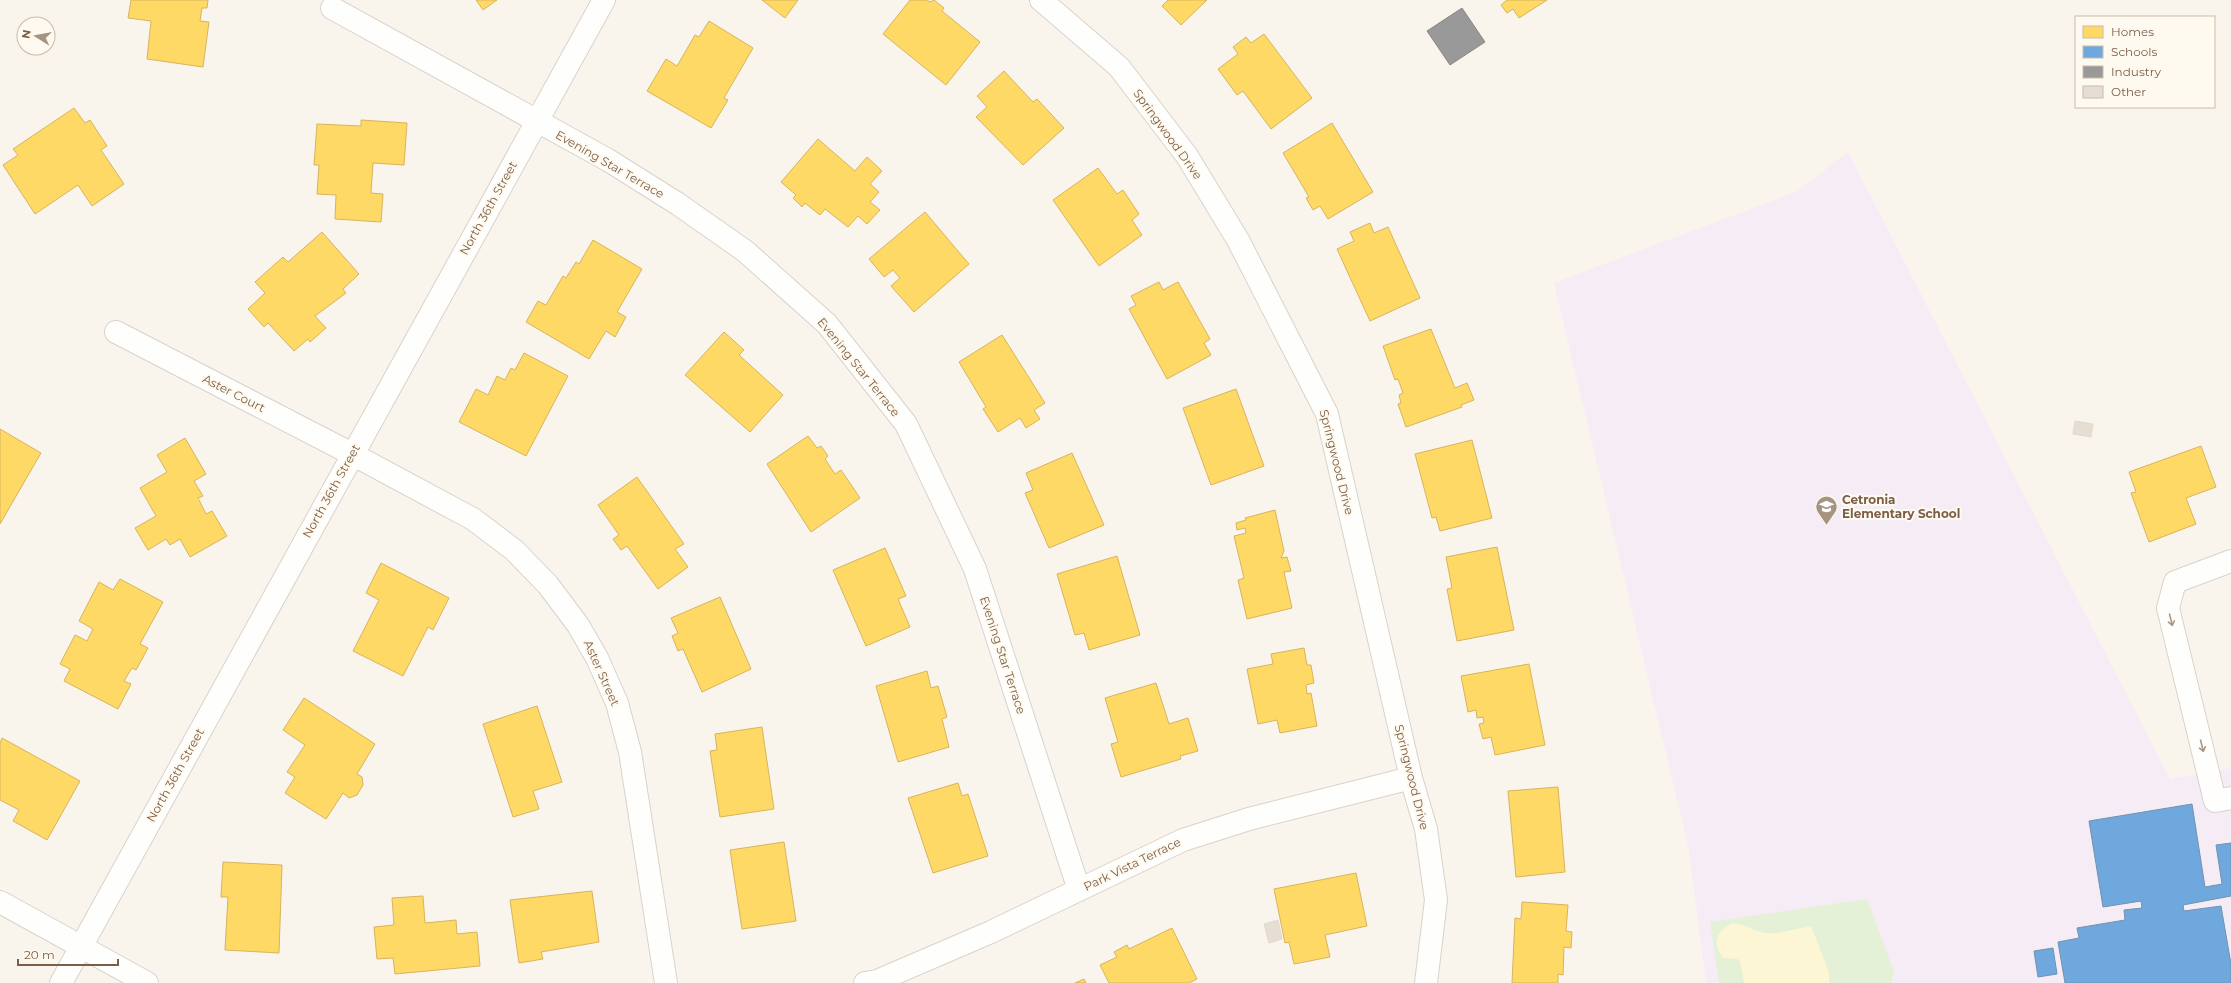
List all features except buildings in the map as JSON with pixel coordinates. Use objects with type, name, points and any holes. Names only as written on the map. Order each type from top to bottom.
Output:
[{"type":"street","name":"North 36th Street","points":[[61,983],[604,0]]},
{"type":"street","name":"Springwood Drive","points":[[1041,0],[1119,67],[1187,156],[1238,240],[1327,414],[1411,778],[1426,829],[1436,900],[1426,983]]},
{"type":"street","name":"Evening Star Terrace","points":[[332,8],[536,122],[608,160],[659,192],[745,251],[826,324],[906,424],[975,569],[1079,890]]},
{"type":"street","name":"Aster Court","points":[[116,332],[352,454]]},
{"type":"street","name":"Aster Street","points":[[352,454],[473,519],[485,528],[514,550],[548,585],[578,625],[597,658],[616,703],[630,752],[666,983]]},
{"type":"street","points":[[2231,561],[2175,582],[2168,608],[2215,801],[2231,798]]},
{"type":"street","name":"Park Vista Terrace","points":[[865,983],[877,981],[991,932],[1183,840],[1249,819],[1411,778]]},
{"type":"street","points":[[0,902],[147,983]]},
{"type":"shaded area","name":"Cetronia Elementary School","points":[[1848,152],[2170,779],[2231,768],[2231,983],[1706,983],[1689,850],[1554,283],[1796,192]]},
{"type":"green space","points":[[1867,899],[1894,972],[1891,983],[1719,983],[1710,922]]},
{"type":"sand","points":[[1733,923],[1765,933],[1781,932],[1811,926],[1829,972],[1829,983],[1744,983],[1741,965],[1738,959],[1723,958],[1717,942],[1719,934],[1727,926]]},
{"type":"place","name":"Cetronia Elementary School","points":[[1826,526]]}]
